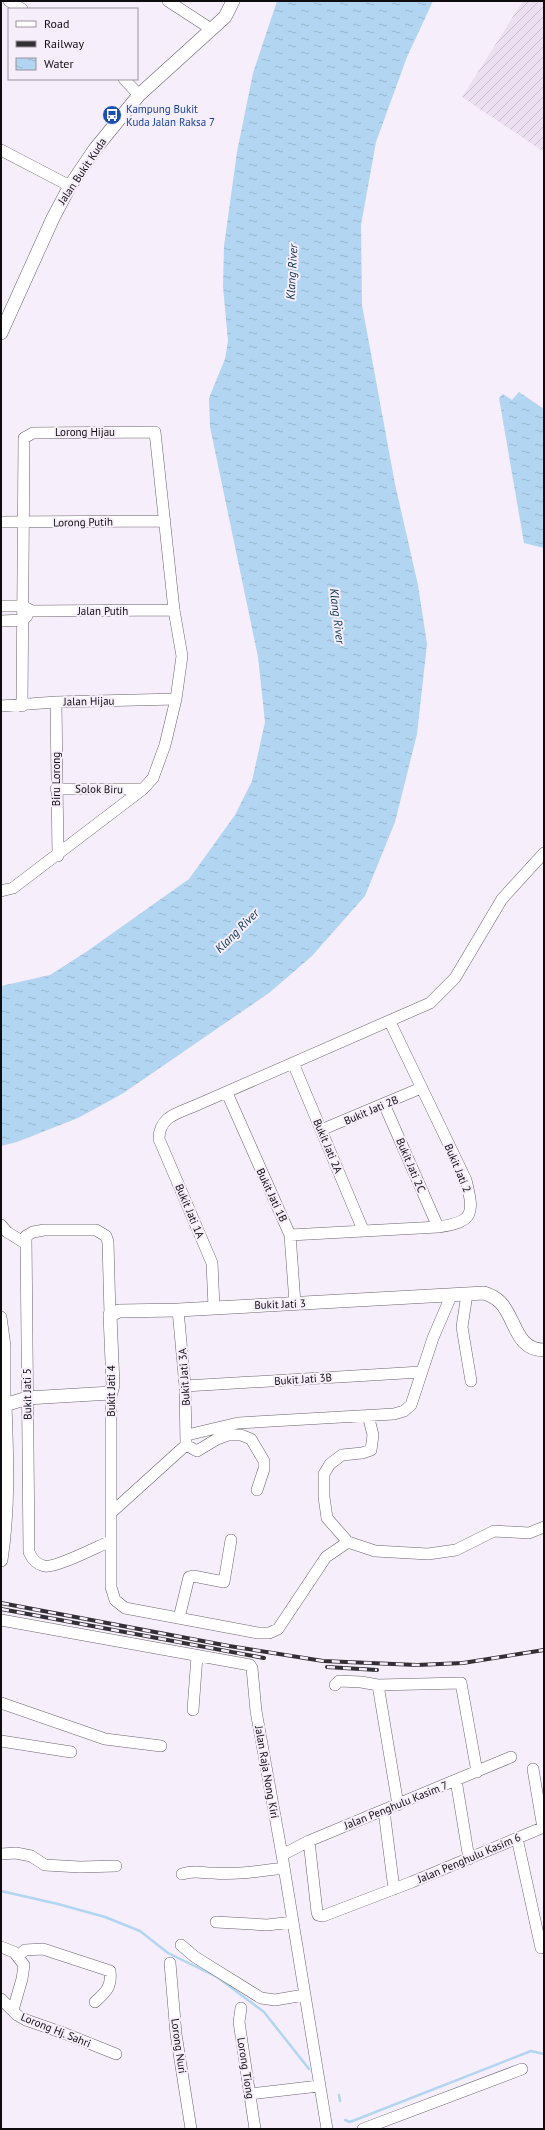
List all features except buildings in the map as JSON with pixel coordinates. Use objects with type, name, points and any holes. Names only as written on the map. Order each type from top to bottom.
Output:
[{"type":"street","points":[[9,1],[20,8]]},
{"type":"street","points":[[168,1],[211,29]]},
{"type":"street","name":"Jalan Bukit Kuda","points":[[1,333],[53,218],[70,186],[95,149],[139,94],[225,17],[233,1]]},
{"type":"street","points":[[125,80],[139,94]]},
{"type":"street","points":[[1,150],[70,186]]},
{"type":"street","name":"Lorong Hijau","points":[[23,522],[22,445],[24,438],[33,432],[154,432],[165,521]]},
{"type":"street","points":[[1,891],[13,888],[58,856],[143,789],[153,778],[165,745],[176,699],[182,656],[174,610],[165,521]]},
{"type":"street","name":"Lorong Putih","points":[[1,522],[165,521]]},
{"type":"street","points":[[22,706],[23,620],[28,609],[23,522]]},
{"type":"street","name":"Jalan Putih","points":[[1,606],[28,609],[174,610]]},
{"type":"street","points":[[1,620],[23,620]]},
{"type":"street","name":"Jalan Hijau","points":[[1,706],[22,706],[56,702],[176,699]]},
{"type":"street","name":"Biru Lorong","points":[[56,702],[58,856]]},
{"type":"street","name":"Solok Biru","points":[[56,788],[143,789]]},
{"type":"street","points":[[227,1093],[293,1062],[390,1022],[430,1003],[455,978],[502,899],[544,852]]},
{"type":"street","name":"Bukit Jati 2","points":[[290,1234],[438,1227],[458,1224],[469,1215],[472,1203],[466,1180],[390,1022]]},
{"type":"street","name":"Bukit Jati 2A","points":[[293,1062],[363,1230]]},
{"type":"street","name":"Bukit Jati 2B","points":[[321,1130],[421,1088]]},
{"type":"street","name":"Bukit Jati 1A","points":[[214,1307],[212,1263],[159,1139],[161,1124],[166,1119],[227,1093]]},
{"type":"street","name":"Bukit Jati 1B","points":[[227,1093],[290,1234],[295,1303]]},
{"type":"street","name":"Bukit Jati 2C","points":[[384,1104],[438,1227]]},
{"type":"street","points":[[1,1225],[7,1232],[26,1239]]},
{"type":"street","name":"Bukit Jati 4","points":[[26,1239],[33,1232],[44,1230],[96,1230],[106,1236],[108,1242],[113,1385],[111,1393],[112,1512],[110,1541],[110,1587],[114,1600],[125,1608],[258,1633],[269,1633],[278,1629],[326,1558],[348,1542]]},
{"type":"street","name":"Bukit Jati 5","points":[[26,1239],[29,1552],[32,1559],[39,1564],[52,1566],[110,1541]]},
{"type":"street","name":"Bukit Jati 3","points":[[110,1315],[118,1311],[178,1310],[484,1293],[493,1297],[501,1304],[521,1340],[529,1347],[544,1350]]},
{"type":"street","points":[[467,1294],[462,1327],[471,1381]]},
{"type":"street","points":[[112,1512],[186,1440],[238,1423],[368,1415],[404,1411],[411,1405],[421,1372],[451,1296]]},
{"type":"street","name":"Bukit Jati 3A","points":[[178,1310],[185,1386],[186,1440]]},
{"type":"street","points":[[1,1316],[7,1502],[5,1534],[1,1560]]},
{"type":"street","name":"Bukit Jati 3B","points":[[185,1386],[421,1372]]},
{"type":"street","points":[[3,1407],[27,1398],[111,1393]]},
{"type":"street","points":[[368,1415],[373,1435],[371,1450],[362,1453],[342,1455],[330,1464],[324,1474],[324,1497],[327,1518],[348,1542],[376,1551],[428,1554],[456,1550],[494,1531],[529,1534],[544,1527]]},
{"type":"street","points":[[186,1440],[197,1451],[217,1438],[228,1435],[241,1435],[251,1439],[264,1461],[264,1469],[257,1490]]},
{"type":"street","points":[[179,1618],[189,1577],[193,1576],[224,1582],[231,1540]]},
{"type":"street","name":"Jalan Raja Nong Kiri","points":[[1,1620],[250,1664],[252,1668],[256,1711],[282,1854],[327,2129]]},
{"type":"street","points":[[193,1710],[198,1656]]},
{"type":"street","points":[[335,1685],[339,1681],[361,1682],[378,1685],[460,1683],[477,1772]]},
{"type":"street","points":[[378,1685],[398,1805]]},
{"type":"street","points":[[1,1703],[105,1739],[161,1746]]},
{"type":"street","points":[[1,1741],[71,1752]]},
{"type":"street","name":"Jalan Penghulu Kasim 7","points":[[282,1854],[309,1841],[512,1757]]},
{"type":"street","points":[[533,1769],[544,1828]]},
{"type":"street","points":[[456,1780],[469,1859]]},
{"type":"street","points":[[384,1811],[394,1889]]},
{"type":"street","name":"Jalan Penghulu Kasim 6","points":[[309,1841],[317,1912],[318,1915],[323,1916],[544,1828]]},
{"type":"street","points":[[517,1838],[541,1948]]},
{"type":"street","points":[[1,1854],[16,1853],[31,1856],[45,1864],[80,1867],[116,1866]]},
{"type":"street","points":[[182,1874],[198,1870],[212,1874],[242,1873],[284,1868]]},
{"type":"street","points":[[216,1922],[266,1925],[293,1922]]},
{"type":"street","points":[[181,1945],[195,1957],[261,1998],[274,2000],[304,1995]]},
{"type":"street","points":[[1,1947],[14,1952],[24,1965],[22,1980],[13,2010]]},
{"type":"street","points":[[18,1956],[25,1950],[43,1949],[110,1971],[111,1982],[106,1992],[95,2002]]},
{"type":"street","name":"Lorong Nuri","points":[[170,1963],[176,2034],[191,2129]]},
{"type":"street","name":"Lorong Hj. Sahri","points":[[1,1999],[17,2015],[26,2020],[60,2031],[116,2054]]},
{"type":"street","name":"Lorong Tiong","points":[[241,2008],[239,2022],[255,2129]]},
{"type":"street","points":[[363,2129],[522,2069]]},
{"type":"street","points":[[250,2094],[319,2086]]},
{"type":"shaded area","points":[[523,1],[544,1],[544,152],[462,97]]},
{"type":"water","name":"Klang River","points":[[277,1],[433,1],[407,57],[376,142],[361,225],[362,305],[395,484],[418,585],[427,644],[417,734],[395,822],[365,896],[312,956],[269,993],[122,1094],[78,1118],[17,1142],[1,1146],[1,986],[50,975],[86,952],[189,879],[235,815],[252,781],[265,722],[258,657],[210,427],[209,398],[225,359],[228,341],[223,287],[224,246],[237,152],[253,73]]},
{"type":"water","points":[[519,392],[544,409],[544,548],[524,543],[499,398],[503,394],[512,400]]},
{"type":"waterway","points":[[1,1891],[58,1904],[105,1917],[140,1931],[168,1953],[217,1977],[264,2012],[309,2069]]},
{"type":"waterway","points":[[345,2120],[350,2122],[531,2051],[544,2054]]},
{"type":"waterway","points":[[339,2095],[340,2101]]},
{"type":"railway","points":[[1,1603],[229,1646],[323,1661],[417,1665],[463,1663],[544,1650]]},
{"type":"railway","points":[[1,1609],[264,1658]]},
{"type":"railway","points":[[327,1667],[377,1670]]},
{"type":"place","name":"Kampung Bukit Kuda Jalan Raksa 7","points":[[112,115]]}]
